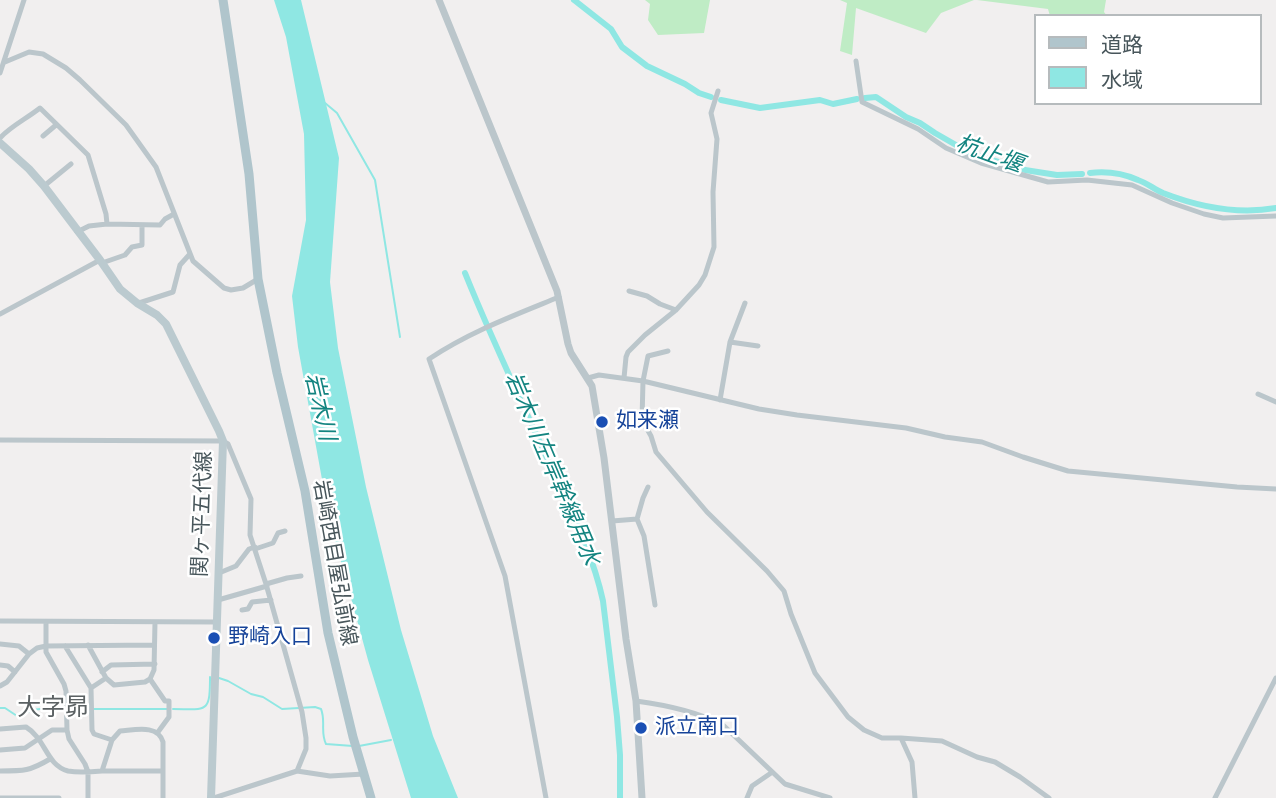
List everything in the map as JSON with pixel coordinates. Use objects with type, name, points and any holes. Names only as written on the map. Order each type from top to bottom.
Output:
[{"type":"main road","name":"岩崎西目屋弘前線","points":[[223,0],[249,174],[257,279],[304,491],[328,634],[371,798]]},
{"type":"main road","name":"関ヶ平五代線","points":[[0,143],[44,186],[120,289],[166,324],[223,441],[213,798]]},
{"type":"street","points":[[0,73],[24,0]]},
{"type":"street","points":[[439,0],[559,297],[568,344],[592,386],[636,701],[642,798]]},
{"type":"street","points":[[5,62],[29,52],[43,54],[80,80],[127,125],[156,167],[193,261],[224,288],[231,290],[243,288],[257,279]]},
{"type":"street","points":[[856,61],[862,102],[918,130],[946,148],[981,163],[1048,182],[1087,180],[1132,185],[1172,203],[1223,218],[1276,215]]},
{"type":"street","points":[[624,378],[628,352],[676,310],[705,275],[714,247],[713,192],[717,139],[711,113],[719,91]]},
{"type":"street","points":[[0,143],[9,128],[40,108],[88,155],[107,224]]},
{"type":"street","points":[[43,136],[56,125]]},
{"type":"street","points":[[44,186],[71,164]]},
{"type":"street","points":[[78,232],[89,226],[107,224],[160,225],[174,214]]},
{"type":"street","points":[[0,314],[101,262],[125,255],[132,247],[142,245],[142,226]]},
{"type":"street","points":[[137,303],[173,292],[180,265],[190,255]]},
{"type":"street","points":[[629,291],[647,296],[676,310]]},
{"type":"street","points":[[546,798],[505,576],[429,359],[446,347],[483,329],[559,297]]},
{"type":"street","points":[[720,400],[730,342],[745,303]]},
{"type":"street","points":[[730,342],[758,346]]},
{"type":"street","points":[[668,351],[648,356],[643,381],[642,420],[656,452],[707,512],[767,570],[784,591],[815,673],[848,717],[864,730],[882,738],[942,741],[995,762],[1049,798]]},
{"type":"street","points":[[588,378],[599,375],[643,381],[797,415],[906,428],[982,442],[1068,471],[1276,489]]},
{"type":"street","points":[[1258,394],[1276,402]]},
{"type":"street","points":[[0,440],[223,441],[228,444],[251,499],[250,535],[267,585],[302,712],[306,749],[297,771]]},
{"type":"street","points":[[648,486],[637,519],[644,536],[655,605]]},
{"type":"street","points":[[612,521],[637,519]]},
{"type":"street","points":[[219,573],[236,566],[249,548],[273,543],[278,533],[285,531]]},
{"type":"street","points":[[218,600],[286,578],[301,576]]},
{"type":"street","points":[[242,610],[248,608],[252,601],[271,600]]},
{"type":"street","points":[[0,621],[218,622]]},
{"type":"street","points":[[46,622],[48,658],[64,684],[66,730],[88,772],[88,798]]},
{"type":"street","points":[[88,645],[104,675],[114,685],[145,682],[150,680],[155,664],[155,622]]},
{"type":"street","points":[[0,645],[19,646],[29,654]]},
{"type":"street","points":[[0,686],[37,648],[154,645]]},
{"type":"street","points":[[65,646],[91,688],[92,730],[112,740]]},
{"type":"street","points":[[91,688],[111,665],[155,664]]},
{"type":"street","points":[[0,665],[8,666],[15,672]]},
{"type":"street","points":[[1215,798],[1276,678]]},
{"type":"street","points":[[150,680],[165,701],[169,701],[169,717],[158,732]]},
{"type":"street","points":[[636,701],[699,714],[723,725],[785,785],[830,798]]},
{"type":"street","points":[[0,729],[26,727],[39,738],[50,759],[71,771],[162,771]]},
{"type":"street","points":[[0,750],[25,748],[52,730],[66,730]]},
{"type":"street","points":[[102,771],[112,740],[120,731],[158,732],[163,742],[163,798]]},
{"type":"street","points":[[901,738],[912,762],[915,798]]},
{"type":"street","points":[[0,771],[25,771],[50,759]]},
{"type":"street","points":[[213,798],[297,771],[330,776],[364,774]]},
{"type":"street","points":[[747,798],[752,786],[771,773]]},
{"type":"street","points":[[0,798],[59,798]]},
{"type":"green space","points":[[645,0],[710,0],[704,33],[658,35],[648,20],[650,4]]},
{"type":"green space","points":[[840,0],[974,0],[941,13],[926,33],[856,8],[852,55],[840,51],[847,3]]},
{"type":"green space","points":[[977,0],[1106,0],[1106,14],[1049,14],[1048,9]]},
{"type":"water","name":"岩木川","points":[[274,0],[301,0],[339,158],[330,282],[338,348],[366,487],[401,630],[433,736],[458,798],[411,798],[368,660],[329,518],[298,347],[292,296],[306,220],[304,134],[286,37]]},
{"type":"waterway","name":"杭止堰","points":[[574,0],[611,29],[622,47],[647,66],[711,97]]},
{"type":"waterway","name":"杭止堰","points":[[865,98],[876,97],[970,153],[1025,170],[1057,175],[1082,174]]},
{"type":"waterway","name":"杭止堰","points":[[721,100],[760,108],[820,100],[833,104],[857,99]]},
{"type":"waterway","points":[[325,103],[337,113],[375,180],[400,337]]},
{"type":"waterway","name":"杭止堰","points":[[1090,173],[1108,172],[1126,176],[1163,193],[1204,206],[1247,211],[1276,208]]},
{"type":"waterway","name":"岩木川左岸幹線用水","points":[[465,273],[575,518],[599,584],[617,717],[620,798]]},
{"type":"waterway","points":[[173,709],[204,707],[209,698],[210,677]]},
{"type":"waterway","points":[[219,678],[263,697],[282,709],[321,709],[326,744],[353,746]]},
{"type":"waterway","points":[[0,708],[5,708],[17,716],[40,709],[167,709]]},
{"type":"waterway","points":[[359,746],[391,740]]},
{"type":"place","name":"如来瀬","points":[[602,422]]},
{"type":"place","name":"野崎入口","points":[[214,638]]},
{"type":"place","name":"派立南口","points":[[641,728]]},
{"type":"district","name":"大字昴","points":[[53,709]]}]
